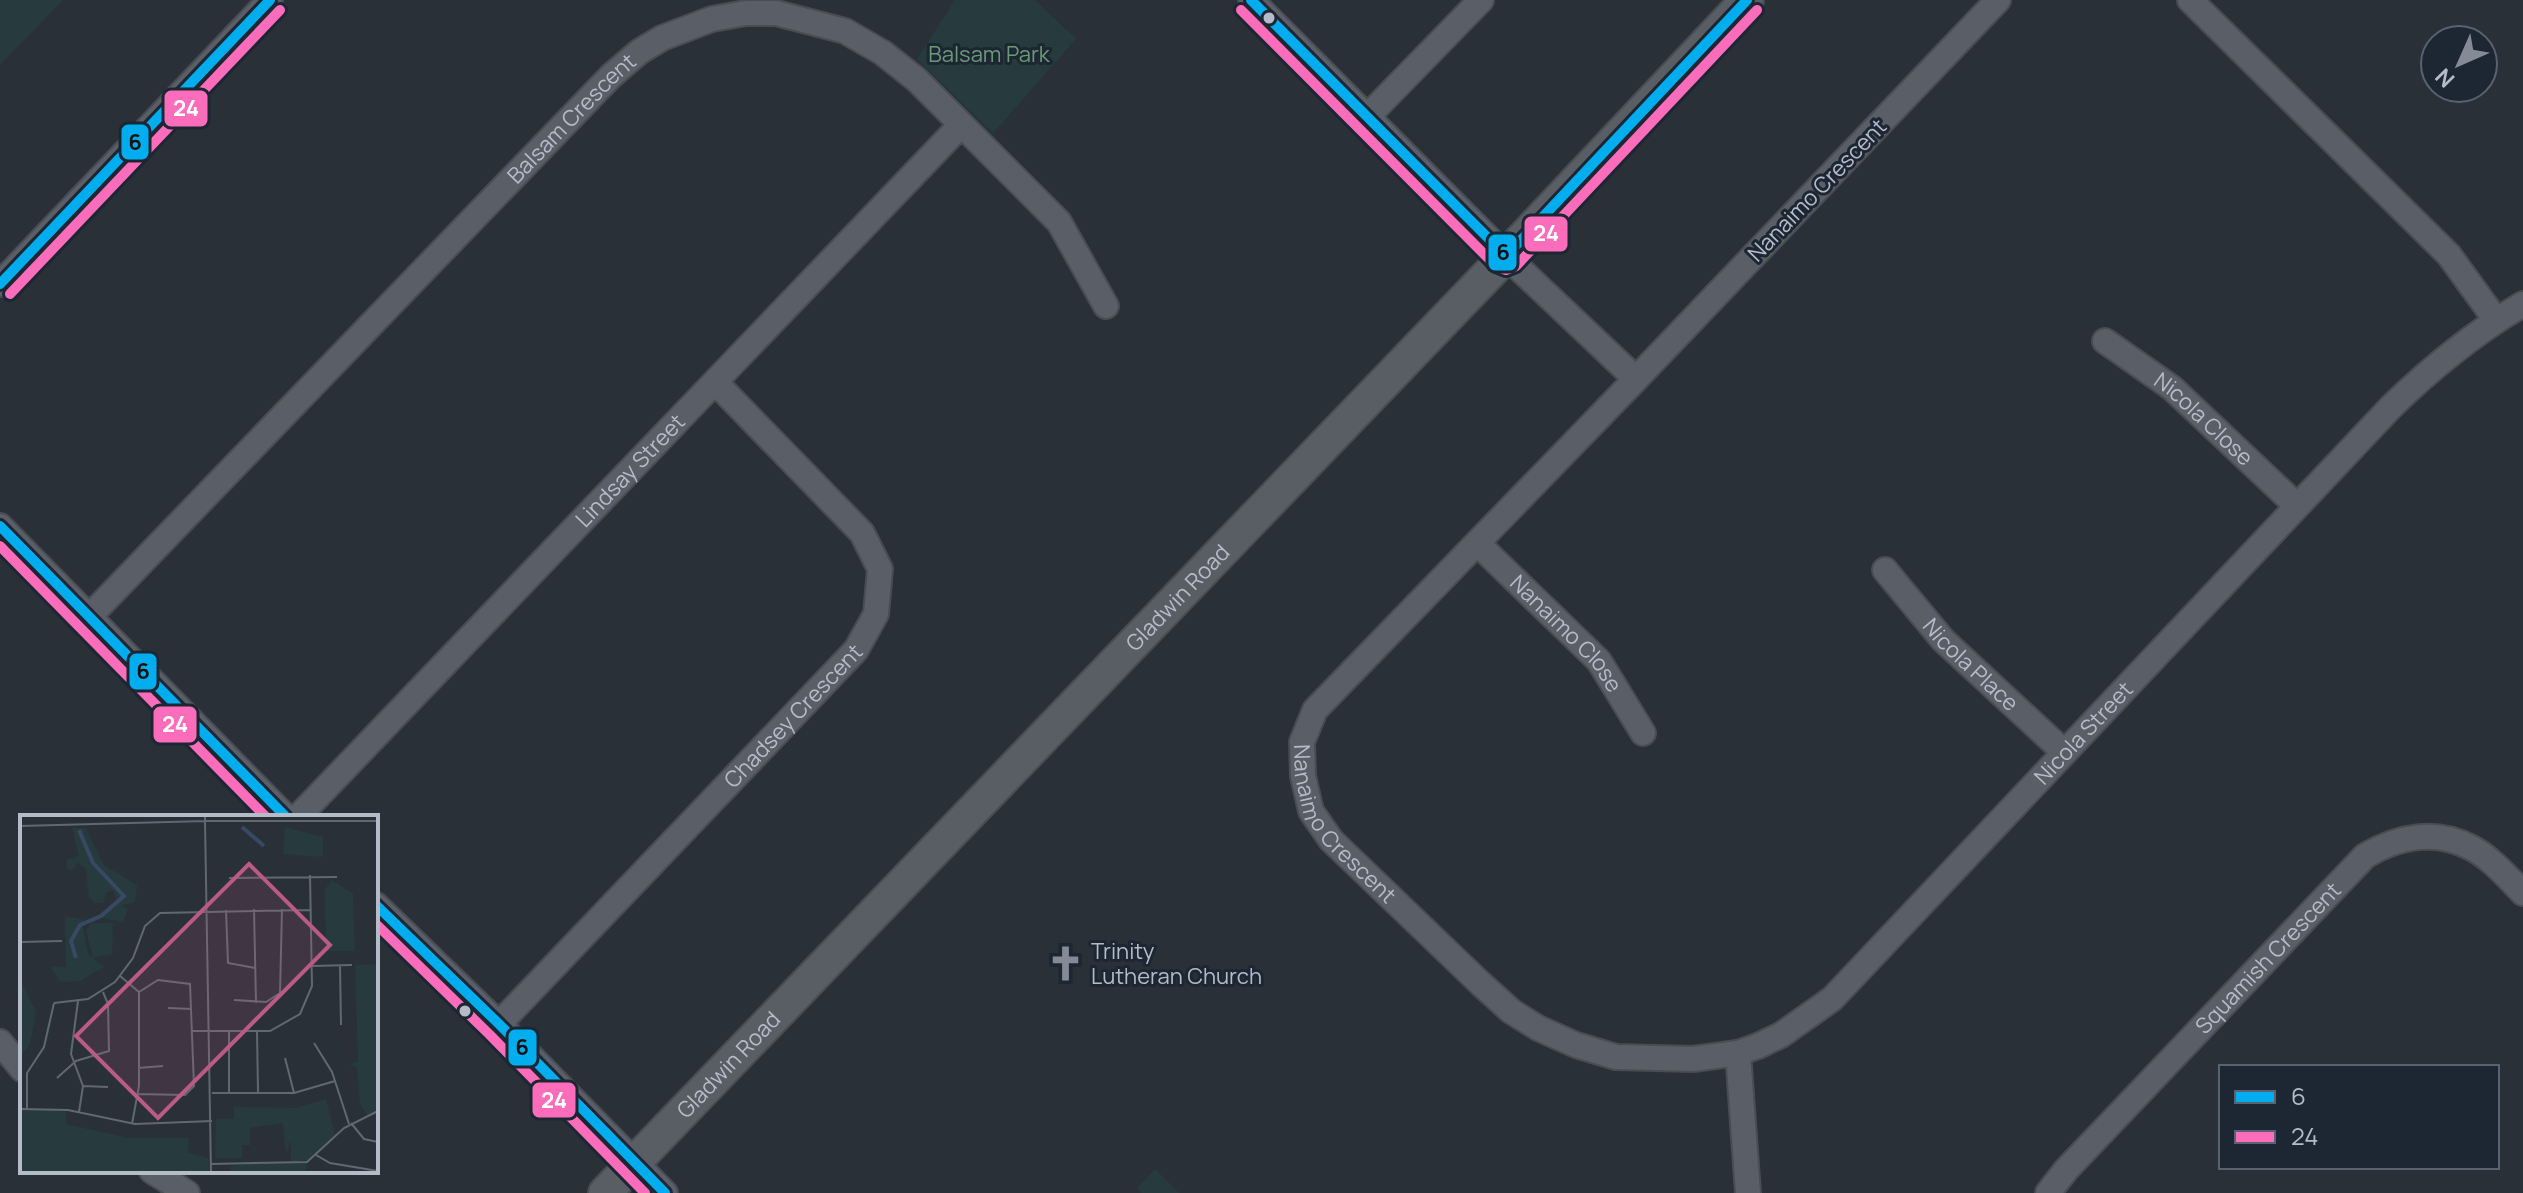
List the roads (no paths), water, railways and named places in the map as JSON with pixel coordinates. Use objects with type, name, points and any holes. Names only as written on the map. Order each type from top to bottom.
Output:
[{"type":"main road","name":"Gladwin Road","points":[[605,1193],[1506,256],[1747,0]]},
{"type":"street","points":[[0,284],[270,0]]},
{"type":"street","points":[[1251,0],[1506,256],[1636,379]]},
{"type":"street","points":[[1366,118],[1481,0]]},
{"type":"street","name":"Nanaimo Crescent","points":[[1738,1053],[1693,1059],[1616,1057],[1576,1045],[1538,1028],[1511,1011],[1331,840],[1311,811],[1303,776],[1302,742],[1315,710],[1998,0]]},
{"type":"street","points":[[2190,0],[2449,255],[2496,320]]},
{"type":"street","name":"Balsam Crescent","points":[[89,617],[611,76],[639,52],[662,38],[712,19],[746,13],[776,13],[845,31],[883,53],[917,80],[1059,222],[1106,306]]},
{"type":"street","name":"Lindsay Street","points":[[300,815],[961,125]]},
{"type":"street","name":"Nicola Street","points":[[1738,1053],[1781,1035],[1832,999],[2423,376],[2463,343],[2523,304]]},
{"type":"street","name":"Nicola Close","points":[[2105,341],[2172,388],[2297,506]]},
{"type":"street","name":"Chadsey Crescent","points":[[499,1024],[856,650],[876,614],[880,569],[862,533],[716,383]]},
{"type":"street","points":[[0,526],[284,815]]},
{"type":"street","name":"Nanaimo Close","points":[[1478,544],[1599,661],[1643,733]]},
{"type":"street","name":"Nicola Place","points":[[1885,570],[1943,640],[2064,752]]},
{"type":"street","name":"Squamish Crescent","points":[[2048,1193],[2066,1170],[2365,856],[2386,844],[2415,836],[2442,838],[2472,848],[2523,893]]},
{"type":"street","points":[[378,907],[499,1024],[665,1193]]},
{"type":"street","points":[[0,1042],[20,1067]]},
{"type":"street","points":[[1738,1053],[1748,1193]]},
{"type":"street","points":[[155,1173],[187,1193]]},
{"type":"place","name":"Trinity Lutheran Church","points":[[1065,964]]},
{"type":"park label","name":"Balsam Park","points":[[989,54]]}]
